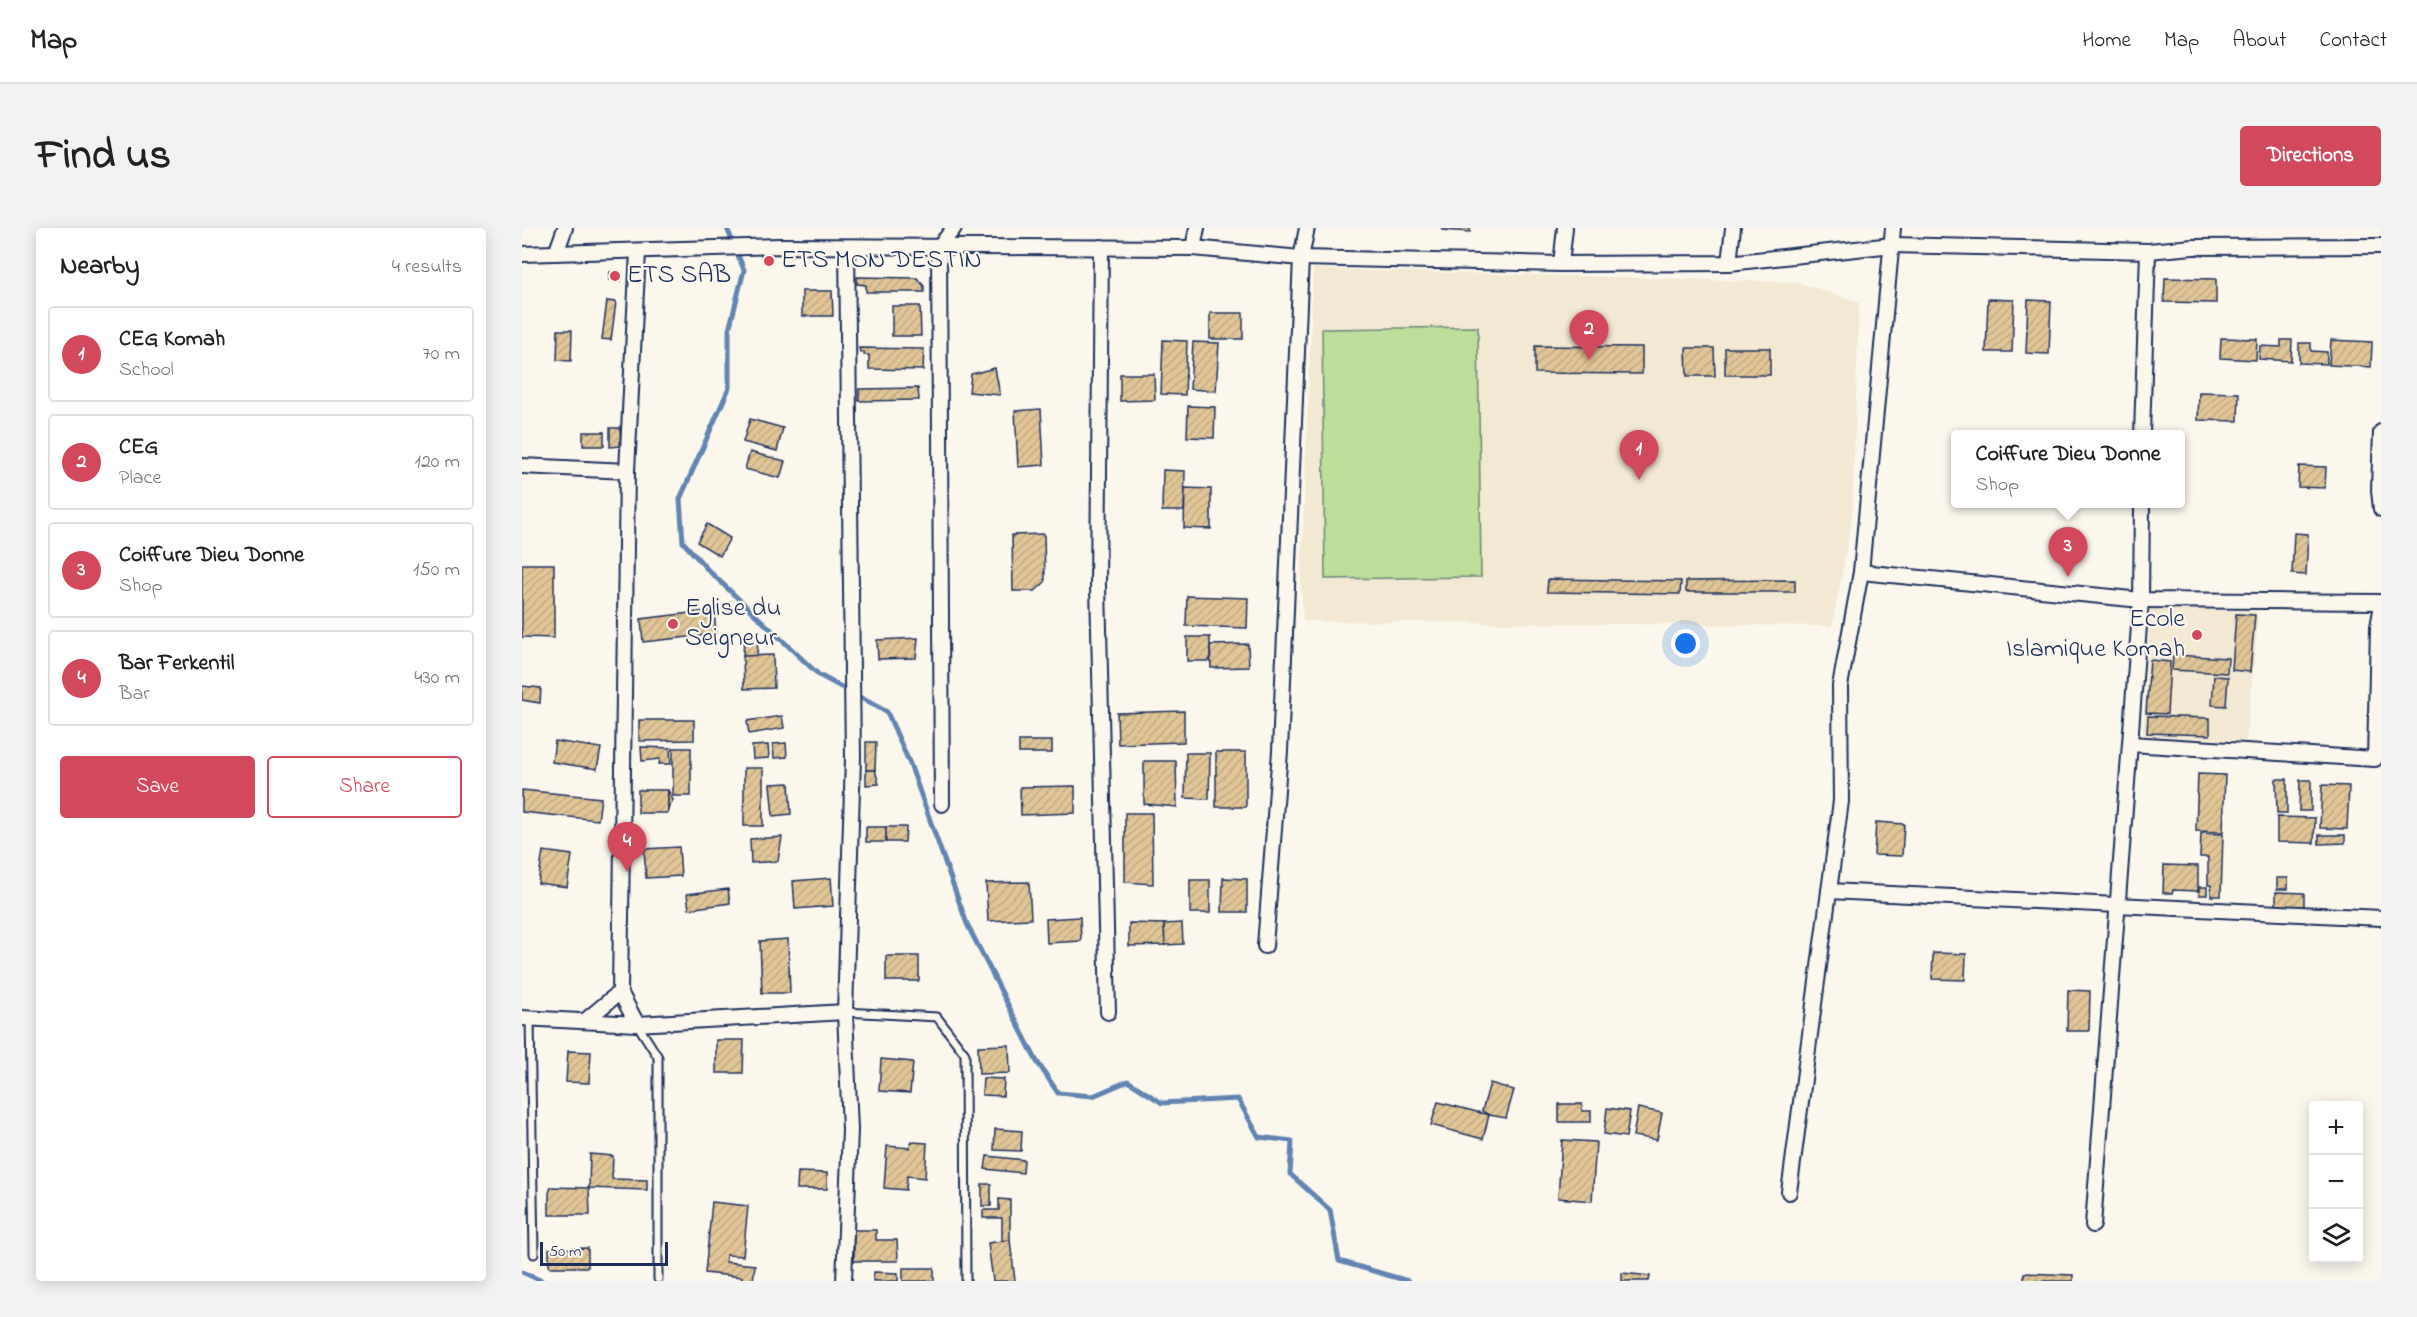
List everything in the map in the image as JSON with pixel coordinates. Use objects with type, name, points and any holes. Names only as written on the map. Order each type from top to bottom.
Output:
[{"type":"street","points":[[556,253],[565,228]]},
{"type":"street","points":[[942,804],[939,247],[954,228]]},
{"type":"street","points":[[1193,248],[1197,228]]},
{"type":"street","points":[[1264,946],[1280,751],[1301,258],[1307,228]]},
{"type":"street","points":[[1561,264],[1565,228]]},
{"type":"street","points":[[1729,263],[1733,228]]},
{"type":"street","points":[[1789,1192],[1841,801],[1840,686],[1861,572],[1893,228]]},
{"type":"street","points":[[522,254],[734,248],[1193,248],[1301,258],[1561,264],[1729,263],[1892,245],[2148,251],[2193,248],[2381,246]]},
{"type":"street","points":[[844,1281],[850,1130],[845,1012],[854,758],[847,247]]},
{"type":"street","points":[[1101,248],[1098,586],[1108,1012]]},
{"type":"street","points":[[637,1024],[620,992],[627,471],[638,250]]},
{"type":"street","points":[[2142,430],[2148,251]]},
{"type":"street","points":[[2381,432],[2381,509]]},
{"type":"street","points":[[522,466],[627,471]]},
{"type":"street","points":[[2093,1225],[2141,600],[2142,508]]},
{"type":"street","points":[[1861,572],[2141,600],[2381,602]]},
{"type":"street","points":[[2130,744],[2375,759],[2378,627],[2381,610]]},
{"type":"street","points":[[1829,891],[2381,918]]},
{"type":"street","points":[[585,1021],[620,992]]},
{"type":"street","points":[[526,1018],[637,1024],[845,1012]]},
{"type":"lane","points":[[845,1012],[937,1017],[965,1054],[966,1281]]},
{"type":"lane","points":[[526,1018],[534,1254]]},
{"type":"lane","points":[[637,1024],[658,1057],[658,1279]]},
{"type":"shaded area","points":[[1313,269],[1797,282],[1859,302],[1852,520],[1832,626],[1303,621],[1301,585]]},
{"type":"shaded area","points":[[2150,609],[2256,611],[2258,621],[2246,741],[2143,735]]},
{"type":"green space","points":[[1478,327],[1481,577],[1325,579],[1322,329]]},
{"type":"building","points":[[1442,228],[1470,228],[1470,232],[1442,230]]},
{"type":"building","points":[[610,272],[620,272],[620,281],[609,280]]},
{"type":"building","points":[[857,277],[917,278],[924,286],[924,292],[866,292],[866,285],[857,284]]},
{"type":"building","points":[[2165,278],[2216,279],[2216,303],[2164,302]]},
{"type":"building","points":[[802,291],[832,291],[833,316],[802,316]]},
{"type":"building","points":[[1988,299],[2014,300],[2012,352],[1986,352]]},
{"type":"building","points":[[2028,300],[2051,301],[2049,354],[2026,353]]},
{"type":"building","points":[[607,301],[616,302],[611,340],[602,339]]},
{"type":"building","points":[[892,306],[920,306],[921,336],[892,336]]},
{"type":"building","points":[[1210,313],[1243,313],[1243,339],[1210,339]]},
{"type":"building","points":[[558,330],[572,330],[571,361],[557,360]]},
{"type":"building","points":[[2221,338],[2257,339],[2256,360],[2220,358]]},
{"type":"building","points":[[1163,340],[1187,341],[1185,395],[1161,394]]},
{"type":"building","points":[[2281,340],[2292,340],[2291,361],[2259,359],[2260,346],[2281,347]]},
{"type":"building","points":[[2331,340],[2372,342],[2371,367],[2329,365]]},
{"type":"building","points":[[1193,342],[1219,343],[1216,391],[1190,389]]},
{"type":"building","points":[[2299,343],[2311,343],[2311,351],[2327,352],[2327,364],[2299,363]]},
{"type":"building","points":[[1535,346],[1642,347],[1642,374],[1535,373]]},
{"type":"building","points":[[859,348],[924,349],[923,370],[869,369],[869,355],[864,355]]},
{"type":"building","points":[[1686,348],[1714,348],[1715,376],[1687,376]]},
{"type":"building","points":[[1725,348],[1770,348],[1770,375],[1725,375]]},
{"type":"building","points":[[995,368],[1000,395],[969,392],[971,374]]},
{"type":"building","points":[[1120,374],[1154,374],[1155,400],[1120,401]]},
{"type":"building","points":[[918,388],[919,400],[859,401],[859,389]]},
{"type":"building","points":[[2199,392],[2239,393],[2238,421],[2198,420]]},
{"type":"building","points":[[1188,406],[1215,407],[1214,438],[1187,437]]},
{"type":"building","points":[[1041,409],[1044,465],[1018,467],[1015,411]]},
{"type":"building","points":[[750,419],[783,428],[777,451],[743,442]]},
{"type":"building","points":[[610,428],[620,428],[621,446],[610,447]]},
{"type":"building","points":[[583,432],[604,432],[604,446],[583,446]]},
{"type":"building","points":[[750,452],[785,461],[780,478],[745,469]]},
{"type":"building","points":[[2299,466],[2326,467],[2325,488],[2298,487]]},
{"type":"building","points":[[1163,470],[1185,471],[1184,511],[1162,511]]},
{"type":"building","points":[[1185,488],[1211,489],[1211,529],[1184,528]]},
{"type":"building","points":[[707,524],[730,538],[720,556],[697,542]]},
{"type":"building","points":[[2294,533],[2308,534],[2306,575],[2292,574]]},
{"type":"building","points":[[1044,534],[1045,582],[1035,591],[1013,591],[1012,535]]},
{"type":"building","points":[[522,564],[554,564],[554,638],[522,637]]},
{"type":"building","points":[[1548,579],[1681,581],[1680,594],[1547,592]]},
{"type":"building","points":[[1795,580],[1795,592],[1686,592],[1686,581]]},
{"type":"building","points":[[1187,596],[1248,598],[1247,628],[1186,626]]},
{"type":"building","points":[[714,610],[716,634],[643,642],[641,619]]},
{"type":"building","points":[[2236,614],[2255,615],[2250,672],[2232,670]]},
{"type":"building","points":[[1187,637],[1210,637],[1210,661],[1187,661]]},
{"type":"building","points":[[918,638],[916,658],[878,659],[877,640]]},
{"type":"building","points":[[744,639],[758,640],[757,656],[743,656]]},
{"type":"building","points":[[1248,644],[1249,667],[1211,668],[1210,645]]},
{"type":"building","points":[[773,655],[774,688],[744,689],[743,656]]},
{"type":"building","points":[[2173,655],[2228,658],[2227,673],[2172,670]]},
{"type":"building","points":[[2150,660],[2170,662],[2167,714],[2146,713]]},
{"type":"building","points":[[2214,676],[2228,677],[2226,706],[2212,705]]},
{"type":"building","points":[[522,686],[541,688],[540,703],[522,700]]},
{"type":"building","points":[[1184,711],[1184,742],[1118,744],[1117,713]]},
{"type":"building","points":[[782,716],[784,728],[749,734],[747,721]]},
{"type":"building","points":[[2148,716],[2210,718],[2210,735],[2147,733]]},
{"type":"building","points":[[639,720],[694,720],[694,740],[639,741]]},
{"type":"building","points":[[555,741],[601,748],[597,769],[552,762]]},
{"type":"building","points":[[1019,741],[1052,741],[1052,753],[1019,753]]},
{"type":"building","points":[[866,742],[876,742],[875,770],[866,770]]},
{"type":"building","points":[[786,743],[787,757],[774,758],[773,744]]},
{"type":"building","points":[[768,745],[769,758],[753,759],[752,746]]},
{"type":"building","points":[[641,747],[670,748],[671,764],[659,764],[660,759],[642,761]]},
{"type":"building","points":[[673,748],[691,748],[691,796],[673,796]]},
{"type":"building","points":[[1216,752],[1246,752],[1246,807],[1216,807]]},
{"type":"building","points":[[1186,753],[1210,753],[1209,799],[1185,798]]},
{"type":"building","points":[[1144,761],[1176,761],[1177,807],[1144,804]]},
{"type":"building","points":[[744,768],[763,768],[763,826],[744,826]]},
{"type":"building","points":[[866,770],[875,770],[879,784],[866,785]]},
{"type":"building","points":[[2198,774],[2225,775],[2223,832],[2196,831]]},
{"type":"building","points":[[2276,779],[2287,779],[2287,813],[2277,813]]},
{"type":"building","points":[[2300,780],[2311,780],[2311,811],[2299,811]]},
{"type":"building","points":[[789,783],[791,814],[773,816],[770,784]]},
{"type":"building","points":[[2322,785],[2349,786],[2347,829],[2320,828]]},
{"type":"building","points":[[1075,786],[1075,813],[1021,815],[1020,787]]},
{"type":"building","points":[[522,790],[601,798],[598,820],[522,812]]},
{"type":"building","points":[[638,790],[668,790],[668,813],[638,813]]},
{"type":"building","points":[[668,790],[673,800],[668,809]]},
{"type":"building","points":[[1125,813],[1152,813],[1153,884],[1125,882]]},
{"type":"building","points":[[2277,817],[2315,818],[2314,843],[2277,842]]},
{"type":"building","points":[[1876,822],[1904,824],[1902,856],[1874,855]]},
{"type":"building","points":[[866,827],[886,827],[886,842],[866,842]]},
{"type":"building","points":[[886,827],[906,827],[905,842],[886,842]]},
{"type":"building","points":[[2201,833],[2223,834],[2221,896],[2211,896],[2211,885],[2208,885],[2208,857],[2200,857]]},
{"type":"building","points":[[2319,835],[2345,835],[2345,843],[2319,844]]},
{"type":"building","points":[[782,837],[778,861],[751,863],[750,839]]},
{"type":"building","points":[[679,847],[681,876],[646,878],[644,849]]},
{"type":"building","points":[[543,851],[572,855],[567,887],[538,883]]},
{"type":"building","points":[[2164,865],[2198,866],[2198,891],[2173,890],[2172,893],[2163,893]]},
{"type":"building","points":[[831,878],[833,906],[795,909],[793,881]]},
{"type":"building","points":[[1223,878],[1247,879],[1247,912],[1222,912]]},
{"type":"building","points":[[2277,878],[2288,878],[2288,889],[2277,889]]},
{"type":"building","points":[[1190,880],[1210,880],[1210,913],[1190,913]]},
{"type":"building","points":[[1029,882],[1031,919],[988,921],[986,883]]},
{"type":"building","points":[[2199,887],[2207,887],[2207,895],[2199,895]]},
{"type":"building","points":[[728,889],[730,903],[689,909],[687,894]]},
{"type":"building","points":[[2276,892],[2304,893],[2304,909],[2276,909]]},
{"type":"building","points":[[1080,917],[1081,941],[1047,943],[1046,919]]},
{"type":"building","points":[[1129,923],[1164,924],[1165,945],[1129,946]]},
{"type":"building","points":[[1182,923],[1183,944],[1165,945],[1164,924]]},
{"type":"building","points":[[788,939],[790,993],[762,993],[760,941]]},
{"type":"building","points":[[1933,953],[1966,954],[1965,980],[1932,979]]},
{"type":"building","points":[[886,956],[919,956],[919,981],[886,981]]},
{"type":"building","points":[[2068,990],[2090,991],[2089,1031],[2067,1031]]},
{"type":"building","points":[[716,1040],[744,1040],[743,1073],[716,1073]]},
{"type":"building","points":[[1009,1045],[1010,1073],[979,1074],[978,1046]]},
{"type":"building","points":[[568,1051],[591,1052],[589,1083],[566,1082]]},
{"type":"building","points":[[881,1059],[913,1062],[910,1093],[879,1091]]},
{"type":"building","points":[[983,1078],[1004,1079],[1003,1096],[982,1095]]},
{"type":"building","points":[[1490,1083],[1514,1090],[1506,1118],[1489,1115],[1482,1111]]},
{"type":"building","points":[[1438,1102],[1489,1115],[1483,1139],[1431,1125]]},
{"type":"building","points":[[1559,1104],[1582,1104],[1582,1111],[1591,1111],[1591,1122],[1559,1122]]},
{"type":"building","points":[[1607,1108],[1630,1111],[1626,1137],[1604,1134]]},
{"type":"building","points":[[1638,1108],[1662,1113],[1657,1140],[1633,1136]]},
{"type":"building","points":[[995,1129],[1022,1131],[1021,1151],[994,1150]]},
{"type":"building","points":[[1562,1140],[1596,1142],[1592,1201],[1558,1198]]},
{"type":"building","points":[[911,1142],[927,1143],[925,1178],[907,1176],[906,1190],[884,1188],[887,1146],[910,1148]]},
{"type":"building","points":[[590,1154],[613,1156],[612,1179],[647,1180],[647,1190],[589,1188]]},
{"type":"building","points":[[987,1156],[1024,1160],[1023,1173],[985,1169]]},
{"type":"building","points":[[798,1172],[827,1173],[827,1189],[797,1189]]},
{"type":"building","points":[[982,1184],[991,1184],[991,1206],[982,1206]]},
{"type":"building","points":[[551,1187],[589,1188],[590,1215],[549,1215]]},
{"type":"building","points":[[999,1199],[1010,1200],[1010,1240],[1002,1241],[1002,1218],[983,1218],[983,1210],[999,1210]]},
{"type":"building","points":[[712,1202],[748,1206],[743,1256],[726,1255],[726,1262],[755,1265],[753,1281],[741,1281],[742,1277],[705,1273]]},
{"type":"building","points":[[854,1230],[876,1230],[876,1240],[897,1240],[898,1261],[854,1261]]},
{"type":"building","points":[[1010,1240],[1015,1281],[993,1281],[988,1243]]},
{"type":"building","points":[[588,1248],[588,1267],[549,1267],[549,1249]]},
{"type":"building","points":[[903,1268],[934,1268],[934,1281],[903,1281]]},
{"type":"building","points":[[874,1272],[898,1273],[898,1281],[873,1281]]},
{"type":"building","points":[[1622,1273],[1650,1276],[1649,1281],[1622,1281]]},
{"type":"building","points":[[2024,1273],[2073,1275],[2073,1281],[2024,1281]]},
{"type":"waterway","points":[[727,228],[744,270],[729,330],[729,388],[680,499],[683,542],[708,570],[819,675],[887,712],[910,764],[967,924],[1036,1060],[1058,1093],[1093,1096],[1128,1081],[1162,1103],[1238,1099],[1259,1137],[1292,1141],[1290,1174],[1330,1210],[1339,1261],[1408,1281]]},
{"type":"waterway","points":[[522,1272],[542,1281]]},
{"type":"place","name":"ETS MON DESTIN","points":[[769,261]]},
{"type":"place","name":"ETS SAB","points":[[615,276]]},
{"type":"place","name":"CEG","points":[[1589,360]]},
{"type":"place","name":"CEG Komah","points":[[1639,480]]},
{"type":"place","name":"Coiffure Dieu Donne","points":[[2068,577]]},
{"type":"place","name":"Eglise du Seigneur","points":[[673,624]]},
{"type":"place","name":"Ecole Islamique Komah","points":[[2197,635]]},
{"type":"place","name":"Bar Ferkentil","points":[[627,872]]}]
